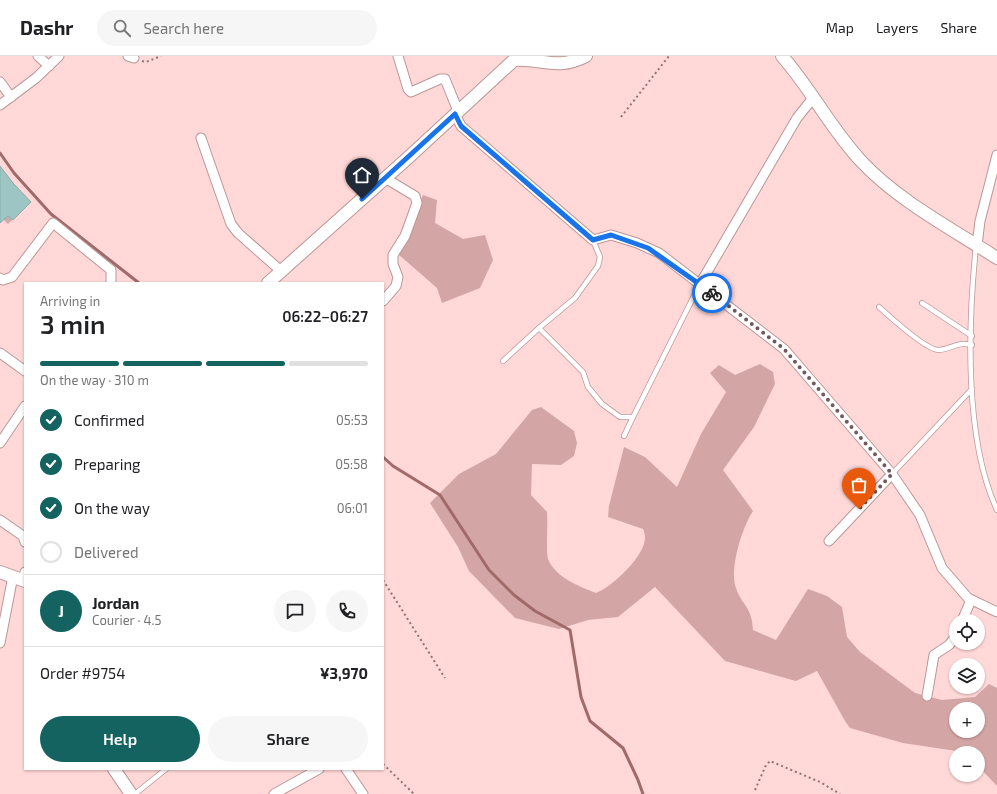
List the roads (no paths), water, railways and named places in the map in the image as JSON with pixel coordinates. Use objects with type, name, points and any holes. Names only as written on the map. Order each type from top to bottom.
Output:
[{"type":"street","points":[[38,56],[49,66]]},
{"type":"street","points":[[0,105],[36,78],[59,56]]},
{"type":"street","points":[[398,56],[408,89],[411,92],[440,78],[445,79],[461,126],[593,240],[611,235],[648,248],[700,284],[784,349],[892,474],[920,515],[942,568],[972,600],[997,612]]},
{"type":"street","points":[[201,138],[231,224],[276,278],[514,60],[524,59],[552,64],[568,64],[586,56]]},
{"type":"street","points":[[782,56],[840,137],[862,162],[896,191],[997,258]]},
{"type":"street","points":[[0,82],[11,97]]},
{"type":"street","points":[[700,284],[797,118],[813,98]]},
{"type":"street","points":[[977,245],[980,221],[997,155]]},
{"type":"street","points":[[384,300],[396,286],[398,277],[393,264],[393,255],[406,236],[417,203],[415,196],[385,178]]},
{"type":"street","points":[[0,278],[3,280],[12,277],[53,223],[111,270],[110,282]]},
{"type":"street","points":[[0,353],[24,370]]},
{"type":"street","points":[[0,443],[24,407]]},
{"type":"street","points":[[829,541],[892,474]]},
{"type":"street","points":[[0,520],[23,536],[24,539]]},
{"type":"street","points":[[0,572],[21,577],[0,643]]},
{"type":"street","points":[[965,614],[972,600]]},
{"type":"street","points":[[927,696],[934,655],[949,645]]},
{"type":"street","points":[[115,770],[131,794]]},
{"type":"street","points":[[274,794],[317,770]]},
{"type":"street","points":[[347,770],[363,794]]},
{"type":"lane","points":[[503,361],[539,328],[568,305],[598,266],[600,257],[593,240]]},
{"type":"lane","points":[[977,245],[972,288],[971,390],[984,473],[990,496],[997,510]]},
{"type":"lane","points":[[624,436],[700,284]]},
{"type":"lane","points":[[922,303],[972,336]]},
{"type":"lane","points":[[879,307],[916,338],[932,349],[939,350],[963,343],[972,345]]},
{"type":"lane","points":[[539,328],[583,372],[588,387],[602,404],[620,417],[633,417]]},
{"type":"lane","points":[[892,474],[971,390]]},
{"type":"lane","points":[[135,794],[165,770]]},
{"type":"waterway","points":[[0,153],[14,173],[51,214],[138,282]]},
{"type":"waterway","points":[[384,458],[393,466],[440,495],[489,570],[514,595],[535,611],[570,630],[581,697],[590,721],[623,748],[643,794]]}]
